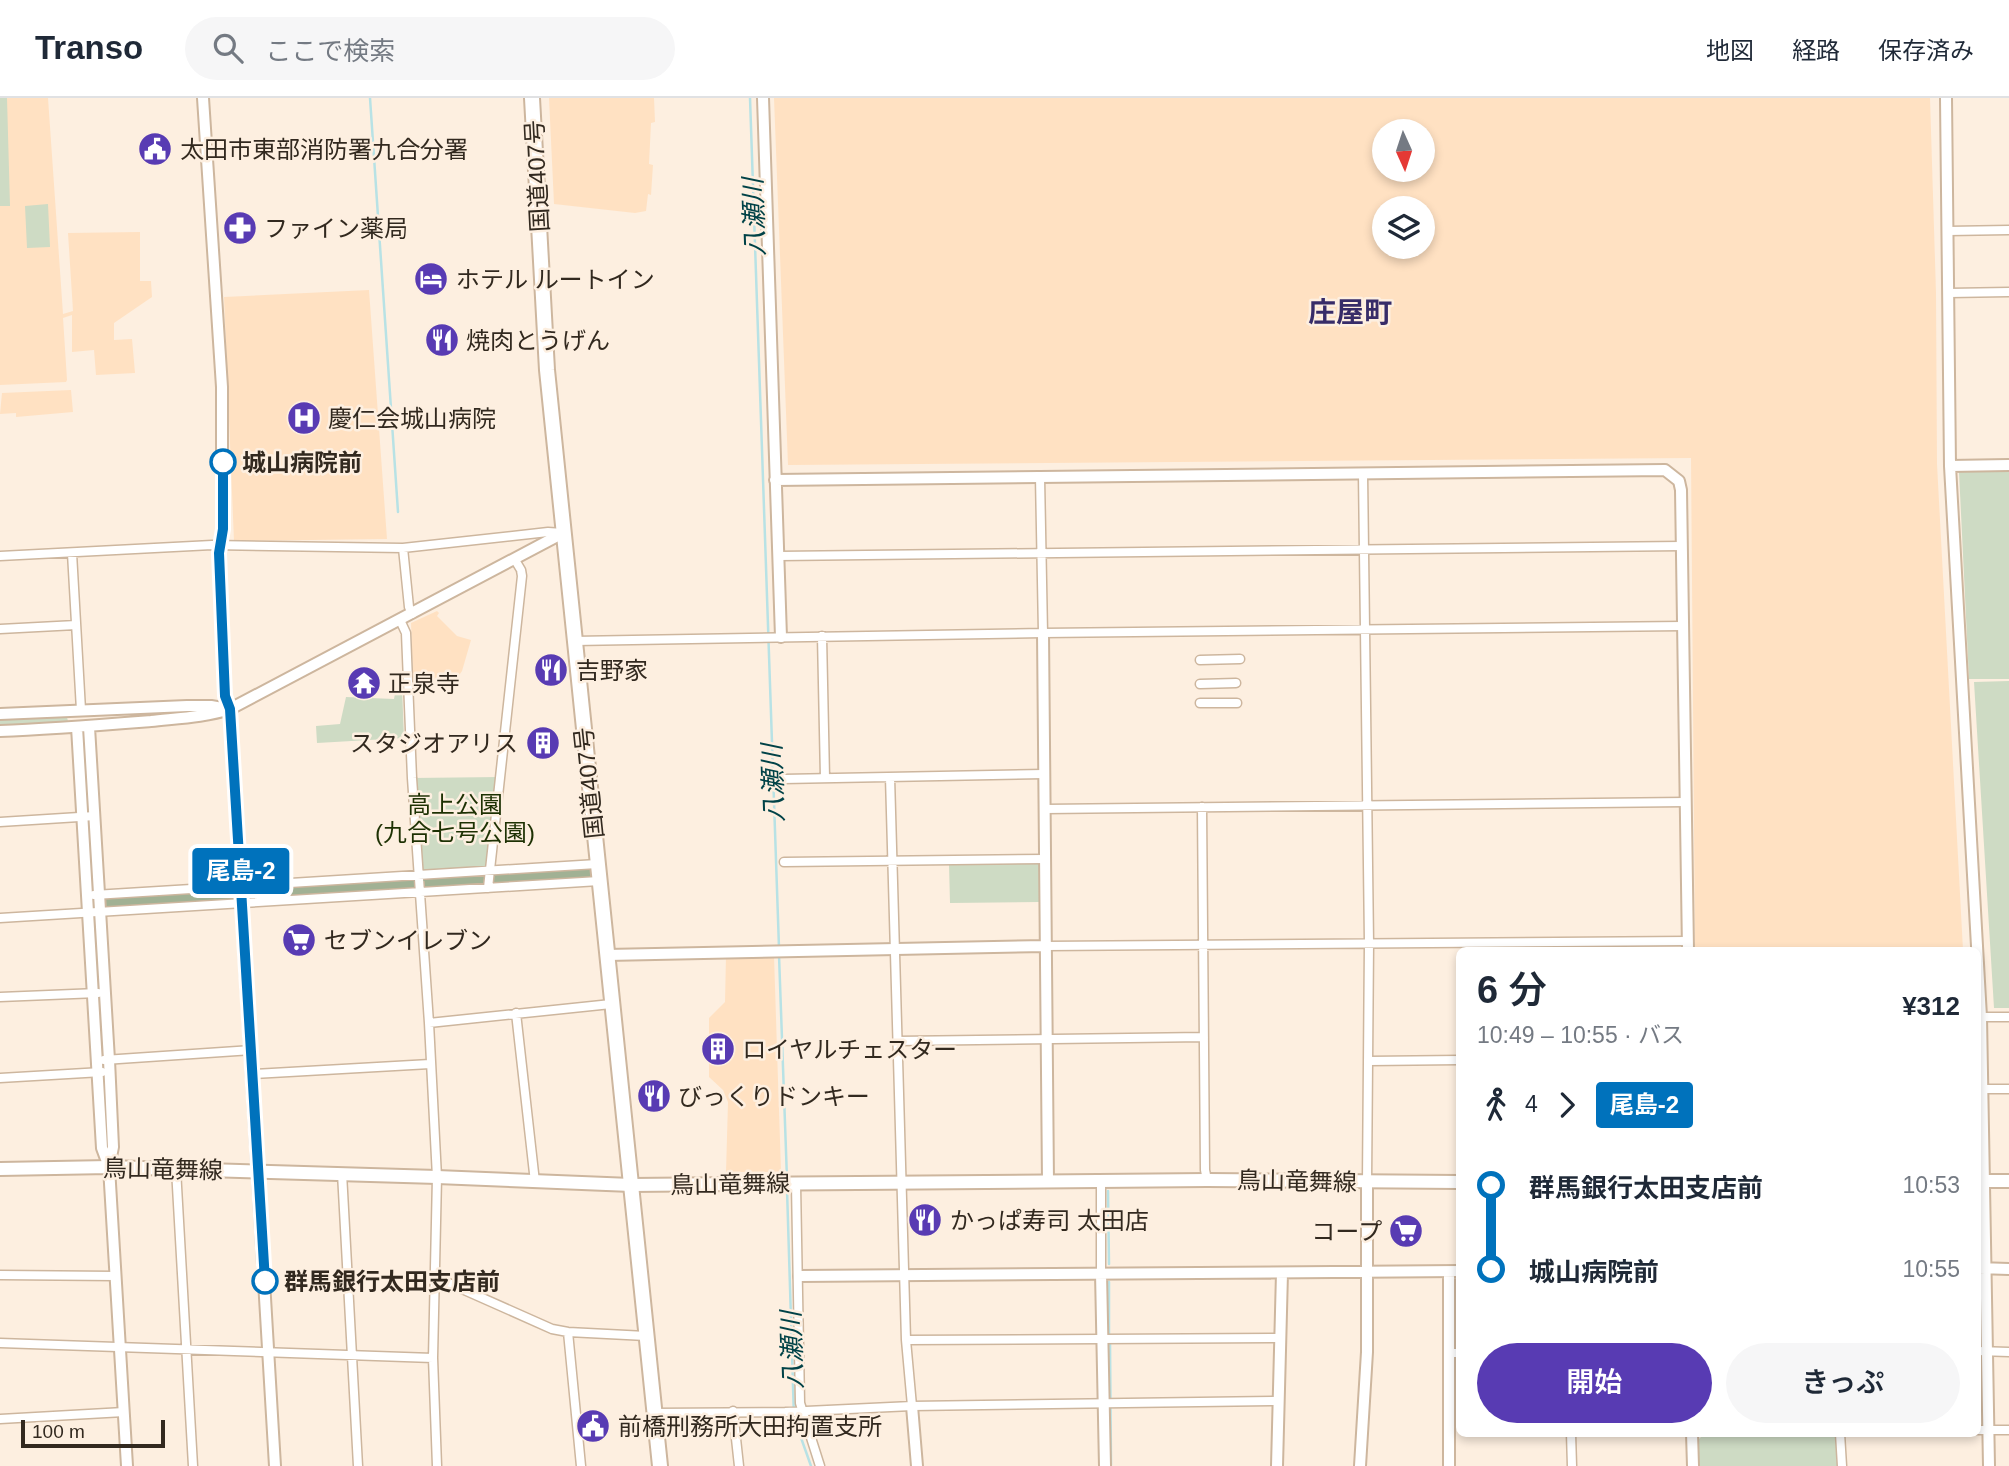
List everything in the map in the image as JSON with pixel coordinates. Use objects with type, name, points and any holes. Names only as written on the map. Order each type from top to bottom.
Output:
[{"type":"highway","name":"国道407号","points":[[533,98],[547,370],[660,1466]]},
{"type":"main road","name":"鳥山竜舞線","points":[[0,1170],[109,1167],[631,1185],[1208,1180],[1456,1182]]},
{"type":"main road","points":[[1981,1181],[2009,1181]]},
{"type":"street","points":[[204,98],[222,387],[222,545],[219,553],[225,696],[230,709],[243,905],[275,1466]]},
{"type":"street","points":[[763,98],[779,556],[773,638]]},
{"type":"street","points":[[1946,98],[1950,466],[1976,947]]},
{"type":"street","points":[[1948,231],[2009,230]]},
{"type":"street","points":[[1949,293],[2009,292]]},
{"type":"street","points":[[1950,466],[2009,465]]},
{"type":"street","points":[[607,955],[1202,944],[1688,945],[1681,490],[1679,481],[1665,470],[775,480]]},
{"type":"street","points":[[1360,1466],[1367,1352],[1369,1060],[1363,473]]},
{"type":"street","points":[[1040,477],[1048,1182]]},
{"type":"street","points":[[0,556],[222,545],[403,548],[548,532],[563,533]]},
{"type":"street","points":[[0,731],[83,727],[213,715],[230,709],[563,533]]},
{"type":"street","points":[[488,888],[522,576],[517,558],[522,545],[517,535]]},
{"type":"street","points":[[779,556],[1682,546]]},
{"type":"street","points":[[403,548],[412,614]]},
{"type":"street","points":[[72,553],[89,816],[102,911],[99,993]]},
{"type":"street","points":[[401,620],[406,633],[412,778],[437,1177],[433,1358],[436,1466]]},
{"type":"street","points":[[0,629],[76,625]]},
{"type":"street","points":[[574,641],[1683,626]]},
{"type":"street","points":[[822,636],[825,778]]},
{"type":"street","points":[[1199,660],[1240,659]]},
{"type":"street","points":[[1200,684],[1236,683]]},
{"type":"street","points":[[1200,703],[1237,703]]},
{"type":"street","points":[[0,714],[185,706],[230,709]]},
{"type":"street","points":[[82,710],[83,727]]},
{"type":"street","points":[[783,779],[1044,774]]},
{"type":"street","points":[[890,778],[906,1340],[917,1466]]},
{"type":"street","points":[[1045,809],[1686,802]]},
{"type":"street","points":[[1202,807],[1205,1170],[1208,1180]]},
{"type":"street","points":[[0,821],[89,816]]},
{"type":"street","points":[[89,816],[88,912],[99,993],[104,1072],[113,1147],[109,1167],[127,1466]]},
{"type":"street","points":[[784,862],[1045,859]]},
{"type":"street","points":[[88,895],[597,864]]},
{"type":"street","points":[[0,918],[599,881]]},
{"type":"street","points":[[0,997],[99,993]]},
{"type":"street","points":[[429,1023],[611,1004]]},
{"type":"street","points":[[516,1013],[534,1182]]},
{"type":"street","points":[[1981,1017],[2009,1017]]},
{"type":"street","points":[[897,1041],[1204,1037]]},
{"type":"street","points":[[104,1060],[251,1050]]},
{"type":"street","points":[[1369,1060],[1456,1060]]},
{"type":"street","points":[[253,1074],[430,1064]]},
{"type":"street","points":[[0,1078],[104,1072]]},
{"type":"street","points":[[1981,1089],[2009,1089]]},
{"type":"street","points":[[176,1169],[194,1466]]},
{"type":"street","points":[[342,1173],[358,1466]]},
{"type":"street","points":[[1101,1181],[1105,1466]]},
{"type":"street","points":[[790,1184],[799,1276],[800,1403],[821,1466]]},
{"type":"street","points":[[1989,1466],[1983,1430],[1981,1268],[2009,1269]]},
{"type":"street","points":[[799,1276],[1454,1271],[1454,1432],[1449,1466]]},
{"type":"street","points":[[1277,1466],[1282,1273]]},
{"type":"street","points":[[0,1275],[116,1276]]},
{"type":"street","points":[[435,1277],[552,1329],[646,1336]]},
{"type":"street","points":[[568,1332],[581,1466]]},
{"type":"street","points":[[906,1340],[1279,1338]]},
{"type":"street","points":[[0,1343],[433,1358]]},
{"type":"street","points":[[1982,1352],[2009,1352]]},
{"type":"street","points":[[655,1413],[1278,1401]]},
{"type":"street","points":[[733,1411],[739,1466]]},
{"type":"street","points":[[0,1419],[124,1412]]},
{"type":"street","points":[[1983,1430],[2009,1430]]},
{"type":"street","points":[[1571,1437],[1572,1466]]},
{"type":"street","points":[[1692,1437],[1693,1466]]},
{"type":"street","points":[[1840,1437],[1842,1466]]},
{"type":"shaded area","points":[[0,98],[48,98],[63,314],[73,311],[68,233],[140,232],[140,281],[151,281],[152,297],[114,323],[114,340],[132,339],[135,373],[96,375],[94,350],[72,352],[72,315],[63,318],[66,382],[0,385]]},
{"type":"shaded area","points":[[549,98],[654,98],[655,122],[651,123],[649,164],[653,165],[651,195],[648,194],[646,211],[635,213],[554,204]]},
{"type":"shaded area","points":[[774,98],[1930,98],[1936,293],[1937,464],[1963,947],[1695,947],[1691,458],[788,465]]},
{"type":"shaded area","name":"慶仁会城山病院","points":[[369,290],[387,539],[234,541],[224,297]]},
{"type":"shaded area","points":[[71,390],[73,412],[16,417],[16,413],[0,414],[2,393]]},
{"type":"shaded area","points":[[437,611],[437,616],[457,636],[471,640],[462,671],[455,681],[413,678],[411,623]]},
{"type":"shaded area","points":[[726,956],[774,956],[781,1172],[726,1172],[728,1102],[723,1090],[709,1077],[709,1018],[725,1002]]},
{"type":"green space","points":[[0,98],[7,98],[10,206],[0,206]]},
{"type":"green space","points":[[48,204],[50,247],[27,248],[25,206]]},
{"type":"green space","points":[[1959,472],[2009,472],[2009,679],[1969,679]]},
{"type":"green space","points":[[2009,681],[2009,1008],[1994,1008],[1974,682]]},
{"type":"green space","points":[[396,688],[402,688],[404,738],[317,743],[316,726],[340,724],[346,697],[394,699]]},
{"type":"green space","points":[[66,714],[66,724],[0,728],[0,716]]},
{"type":"green space","name":"高上公園 (九合七号公園)","points":[[500,777],[490,871],[420,876],[412,778]]},
{"type":"green space","points":[[1039,863],[1039,902],[950,903],[949,864]]},
{"type":"green space","points":[[597,864],[599,881],[102,911],[100,894]]},
{"type":"green space","points":[[1701,1437],[1835,1437],[1837,1466],[1699,1466],[1698,1440]]},
{"type":"waterway","points":[[370,98],[398,512]]},
{"type":"waterway","name":"八瀬川","points":[[750,98],[779,948]]},
{"type":"waterway","name":"八瀬川","points":[[779,955],[787,1179]]},
{"type":"waterway","name":"八瀬川","points":[[787,1189],[794,1418],[811,1466]]},
{"type":"waterway","points":[[1108,1191],[1109,1264]]},
{"type":"waterway","points":[[1109,1282],[1109,1336]]},
{"type":"waterway","points":[[1110,1343],[1111,1465]]},
{"type":"bus line","name":"尾島-2","points":[[223,462],[223,529],[219,553],[225,696],[230,709],[265,1281]]},
{"type":"place","name":"太田市東部消防署九合分署","points":[[155,149]]},
{"type":"place","name":"ファイン薬局","points":[[240,228]]},
{"type":"place","name":"ホテル ルートイン","points":[[431,279]]},
{"type":"place","name":"焼肉とうげん","points":[[442,340]]},
{"type":"place","name":"慶仁会城山病院","points":[[304,418]]},
{"type":"place","name":"城山病院前","points":[[223,462]]},
{"type":"place","name":"吉野家","points":[[551,670]]},
{"type":"place","name":"正泉寺","points":[[364,683]]},
{"type":"place","name":"スタジオアリス","points":[[543,743]]},
{"type":"place","name":"セブンイレブン","points":[[299,940]]},
{"type":"place","name":"ロイヤルチェスター","points":[[718,1049]]},
{"type":"place","name":"びっくりドンキー","points":[[654,1096]]},
{"type":"place","name":"かっぱ寿司 太田店","points":[[925,1220]]},
{"type":"place","name":"コープ","points":[[1406,1231]]},
{"type":"place","name":"群馬銀行太田支店前","points":[[265,1281]]},
{"type":"place","name":"前橋刑務所大田拘置支所","points":[[593,1426]]},
{"type":"district","name":"庄屋町","points":[[1350,312]]}]
